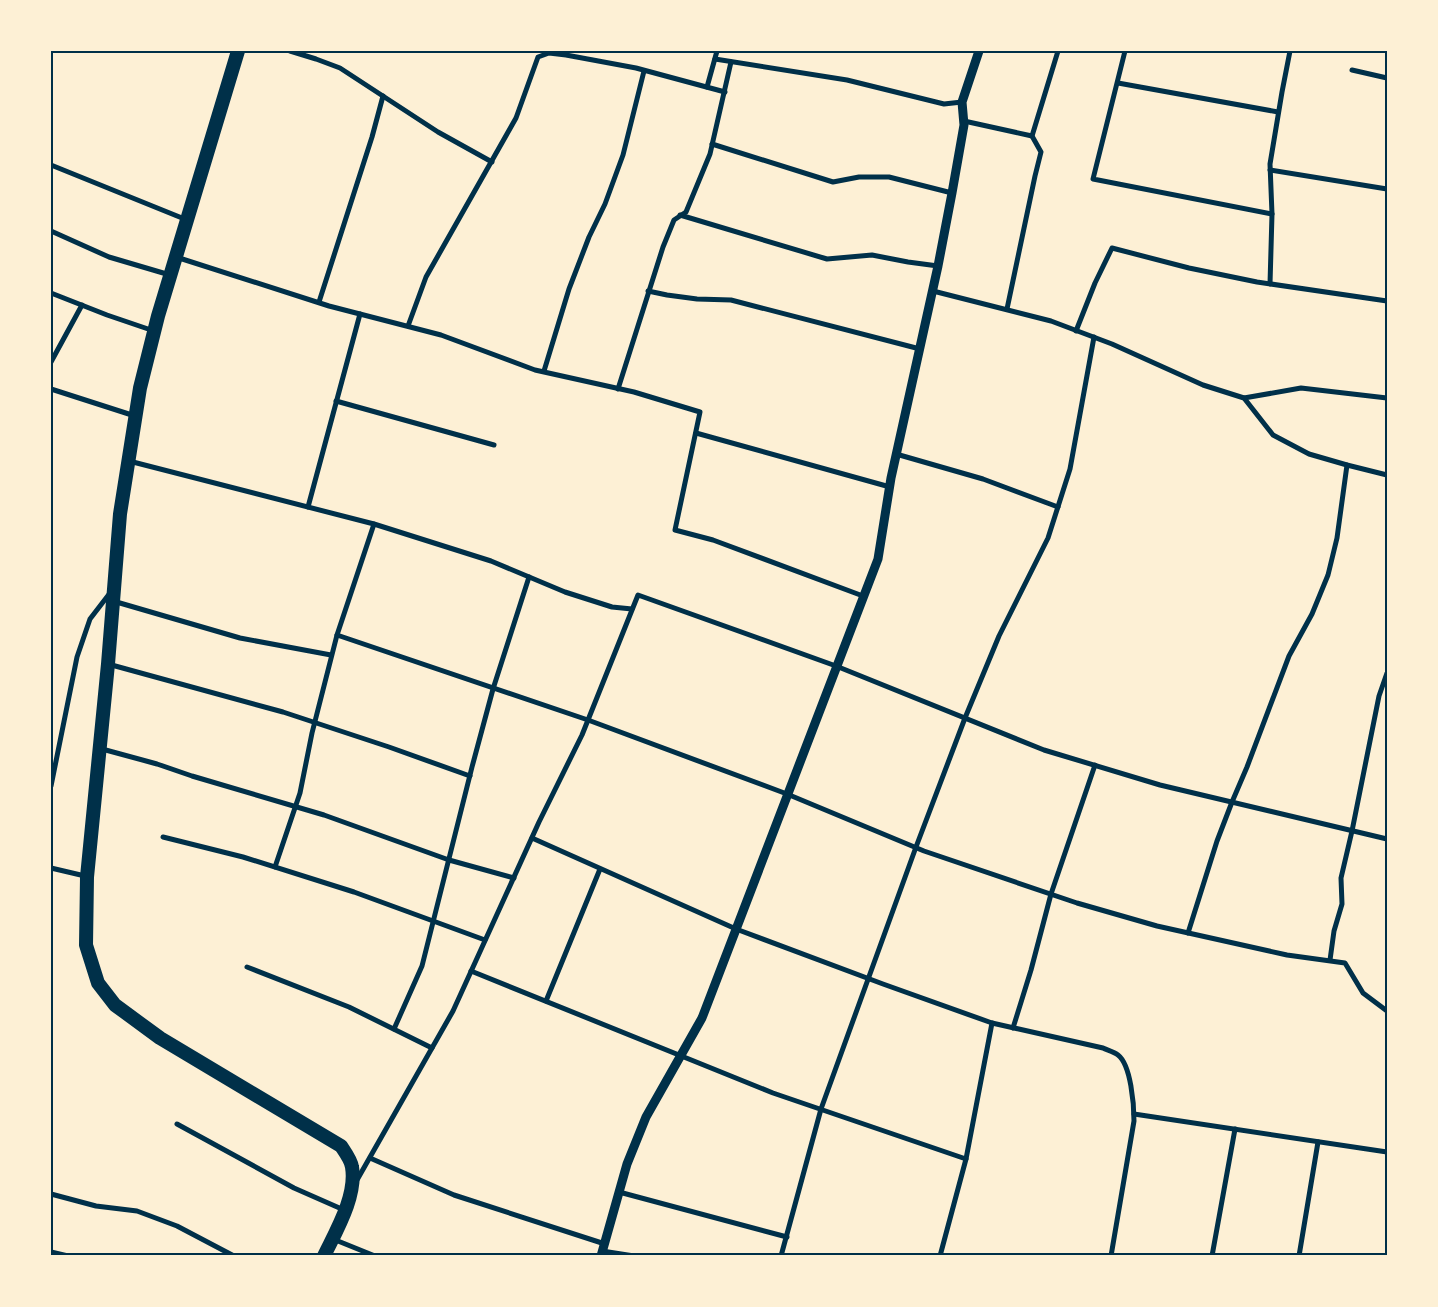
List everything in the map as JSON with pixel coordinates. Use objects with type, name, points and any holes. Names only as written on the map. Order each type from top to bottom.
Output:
[{"type":"highway","points":[[238,51],[154,332],[140,388],[120,514],[108,664],[87,876],[86,945],[98,983],[116,1005],[160,1038],[342,1146],[352,1165],[353,1187],[342,1220],[324,1256]]},
{"type":"street","points":[[290,51],[340,68],[438,132],[492,162]]},
{"type":"street","points":[[706,87],[717,51]]},
{"type":"street","points":[[603,1250],[627,1164],[646,1116],[702,1018],[878,558],[896,454],[933,291],[952,193],[964,125],[962,102],[978,51]]},
{"type":"street","points":[[1007,309],[1041,152],[1032,136],[1058,51]]},
{"type":"street","points":[[1125,51],[1093,179],[1272,214]]},
{"type":"street","points":[[1270,284],[1272,214],[1270,164],[1290,51]]},
{"type":"street","points":[[408,326],[426,277],[516,118],[538,57],[549,53],[566,55],[644,71],[724,92]]},
{"type":"street","points":[[715,59],[847,80],[944,104],[962,102]]},
{"type":"street","points":[[618,388],[663,247],[674,220],[686,212],[710,154],[731,62]]},
{"type":"street","points":[[1352,70],[1387,78]]},
{"type":"street","points":[[544,371],[569,289],[589,237],[605,204],[623,155],[644,71]]},
{"type":"street","points":[[1118,83],[1278,112]]},
{"type":"street","points":[[319,302],[384,96]]},
{"type":"street","points":[[964,121],[1032,136]]},
{"type":"street","points":[[712,144],[833,182],[859,177],[889,177],[952,193]]},
{"type":"street","points":[[51,165],[187,220]]},
{"type":"street","points":[[1270,170],[1387,189]]},
{"type":"street","points":[[680,215],[827,259],[872,255],[938,266]]},
{"type":"street","points":[[51,231],[109,258],[171,276]]},
{"type":"street","points":[[1076,331],[1095,283],[1112,248],[1189,268],[1270,284],[1387,301]]},
{"type":"street","points":[[176,257],[319,302],[441,335],[544,371],[618,388],[700,412],[675,530],[713,540],[863,596]]},
{"type":"street","points":[[648,291],[697,299],[731,300],[920,349]]},
{"type":"street","points":[[933,291],[1050,321],[1203,385],[1244,398],[1301,388],[1387,398]]},
{"type":"street","points":[[51,293],[107,316],[154,332]]},
{"type":"street","points":[[51,362],[82,305]]},
{"type":"street","points":[[308,507],[360,314]]},
{"type":"street","points":[[781,1256],[821,1110],[916,847],[965,718],[999,636],[1048,538],[1070,469],[1094,338]]},
{"type":"street","points":[[51,389],[136,416]]},
{"type":"street","points":[[1244,398],[1273,435],[1309,454],[1387,475]]},
{"type":"street","points":[[336,401],[494,445]]},
{"type":"street","points":[[696,433],[890,487]]},
{"type":"street","points":[[896,454],[982,479],[1058,507]]},
{"type":"street","points":[[128,461],[374,524],[491,561],[565,592],[612,607],[632,609]]},
{"type":"street","points":[[1188,933],[1217,841],[1289,656],[1312,614],[1328,575],[1337,538],[1347,465]]},
{"type":"street","points":[[274,867],[300,793],[314,722],[331,655],[374,524]]},
{"type":"street","points":[[394,1029],[422,966],[493,688],[529,576]]},
{"type":"street","points":[[51,786],[77,657],[90,618],[113,595],[240,638],[331,655]]},
{"type":"street","points":[[353,1187],[453,1011],[588,720],[638,595],[836,666],[1044,750],[1160,784],[1387,840]]},
{"type":"street","points":[[337,635],[588,720],[787,794],[916,847],[1051,894],[1157,926],[1287,954],[1345,963],[1363,993],[1387,1011]]},
{"type":"street","points":[[108,664],[314,722],[470,776]]},
{"type":"street","points":[[1330,960],[1334,931],[1342,904],[1341,878],[1379,696],[1387,673]]},
{"type":"street","points":[[100,749],[157,764],[324,815],[449,860],[514,878]]},
{"type":"street","points":[[1013,1028],[1051,894],[1095,765]]},
{"type":"street","points":[[163,836],[243,857],[354,892],[485,940]]},
{"type":"street","points":[[532,838],[736,929],[868,978],[992,1023],[1103,1048],[1118,1055],[1124,1063],[1130,1081],[1134,1102],[1134,1121],[1111,1256]]},
{"type":"street","points":[[51,868],[87,876]]},
{"type":"street","points":[[546,1001],[600,869]]},
{"type":"street","points":[[247,968],[349,1007],[432,1048]]},
{"type":"street","points":[[471,971],[773,1093],[966,1159]]},
{"type":"street","points":[[940,1256],[966,1159],[992,1023]]},
{"type":"street","points":[[1134,1114],[1387,1152]]},
{"type":"street","points":[[177,1124],[294,1188],[345,1210]]},
{"type":"street","points":[[1212,1256],[1235,1129]]},
{"type":"street","points":[[1300,1256],[1318,1142]]},
{"type":"street","points":[[370,1158],[454,1195],[603,1250],[634,1256]]},
{"type":"street","points":[[619,1192],[786,1237]]},
{"type":"street","points":[[51,1194],[96,1206],[137,1211],[176,1226],[234,1256]]},
{"type":"street","points":[[332,1239],[375,1256]]},
{"type":"street","points":[[51,1252],[68,1256]]}]
